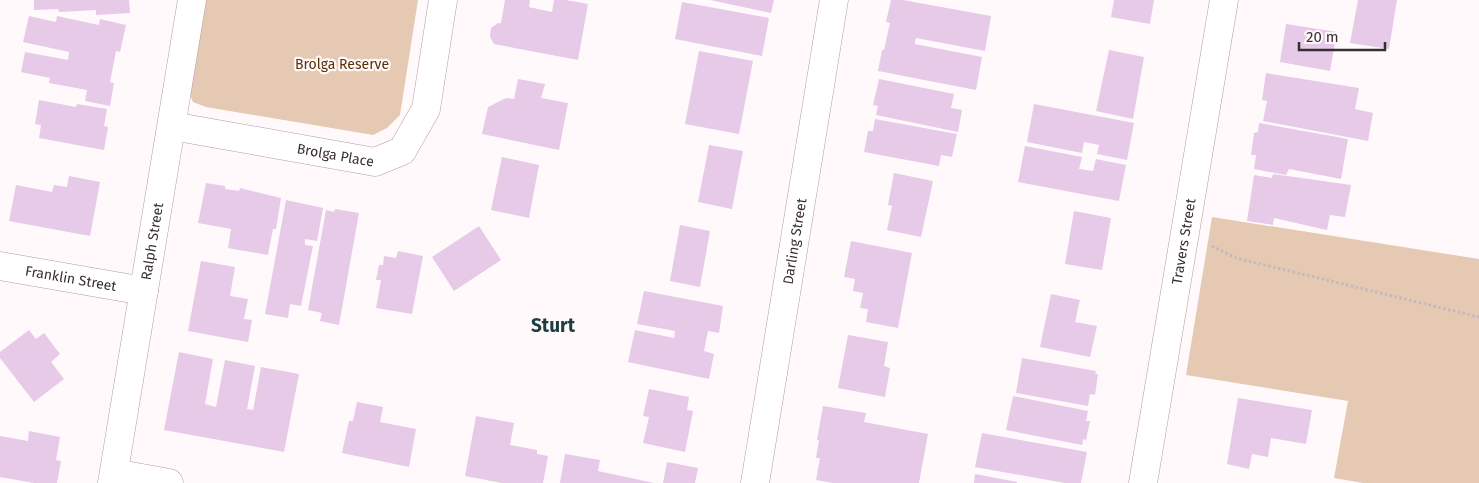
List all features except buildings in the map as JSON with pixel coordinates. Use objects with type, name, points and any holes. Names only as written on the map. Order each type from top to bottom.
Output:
[{"type":"street","name":"Ralph Street","points":[[113,478],[192,0]]},
{"type":"street","name":"Brolga Place","points":[[172,126],[375,162],[402,151],[426,109],[443,0]]},
{"type":"street","name":"Darling Street","points":[[755,483],[834,0]]},
{"type":"street","name":"Travers Street","points":[[1142,483],[1224,0]]},
{"type":"street","name":"Franklin Street","points":[[0,266],[144,291]]},
{"type":"street","points":[[113,478],[169,483]]},
{"type":"path","points":[[1210,245],[1236,258],[1479,317]]},
{"type":"green space","name":"Brolga Reserve","points":[[203,0],[418,0],[400,115],[387,128],[373,135],[206,107],[193,102],[188,90]]},
{"type":"green space","points":[[1212,217],[1479,259],[1479,483],[1363,483],[1334,478],[1348,401],[1186,375]]},
{"type":"district","name":"Sturt","points":[[553,325]]}]
